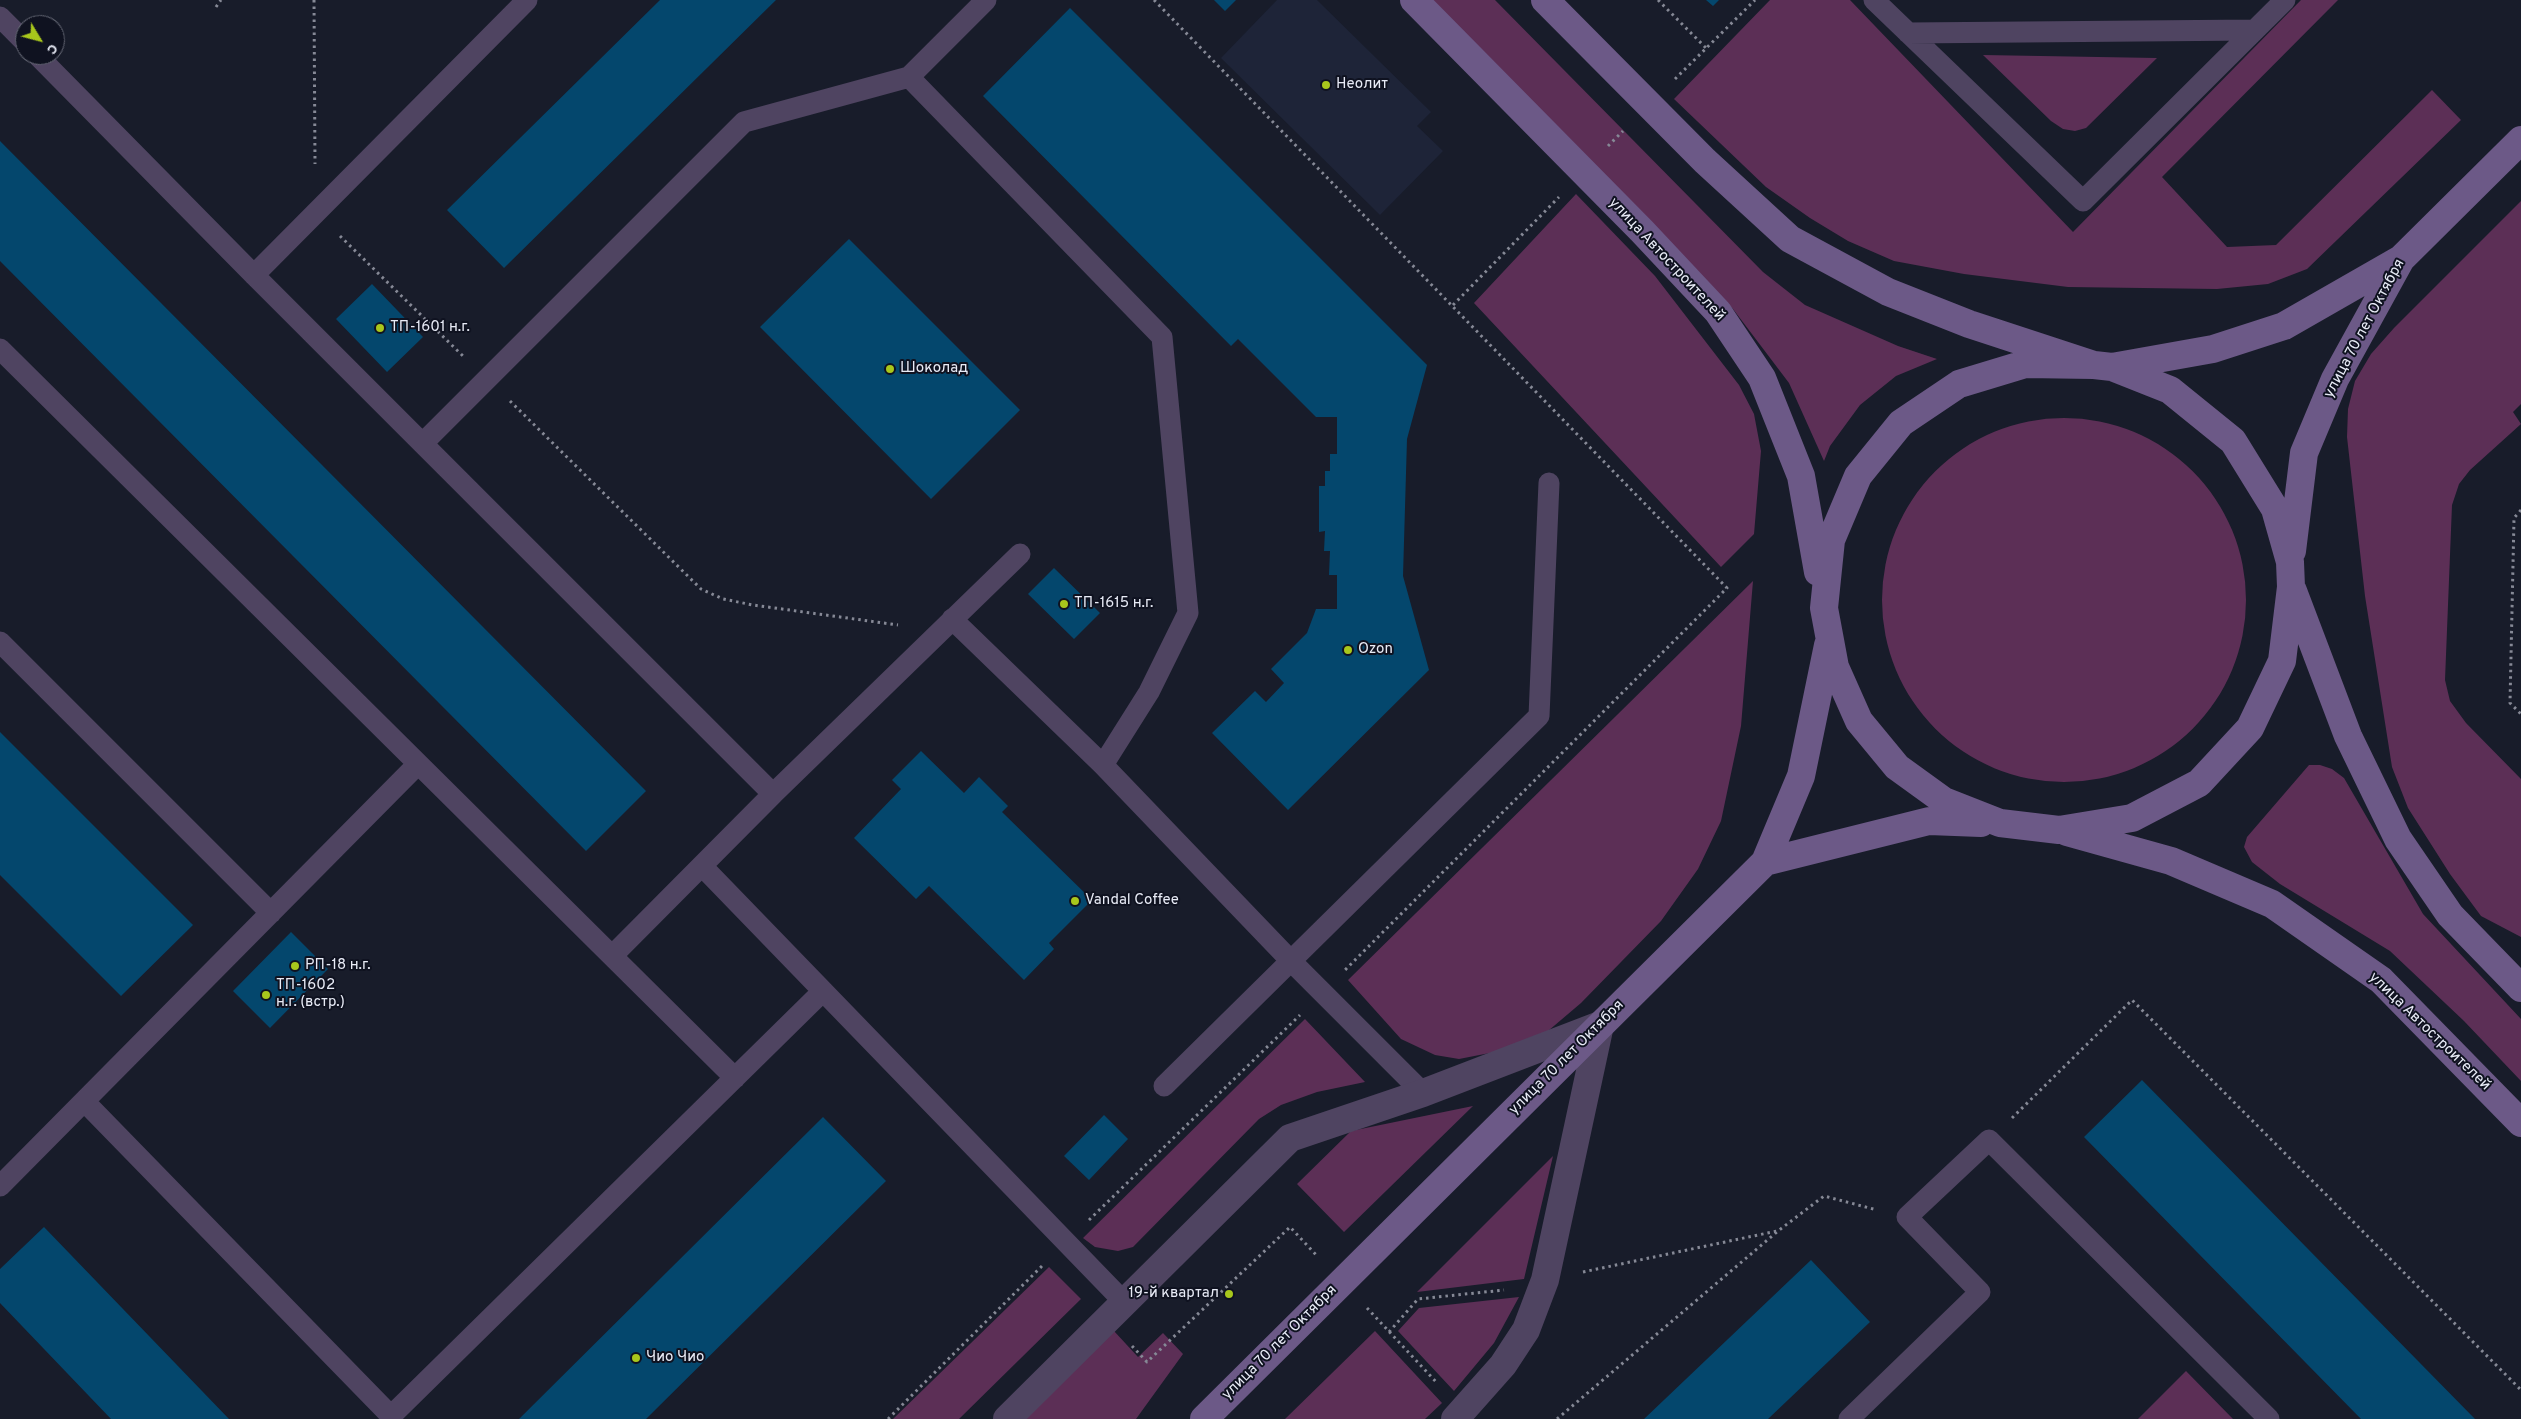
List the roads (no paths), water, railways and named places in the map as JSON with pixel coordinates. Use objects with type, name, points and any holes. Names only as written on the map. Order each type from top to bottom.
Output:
[{"type":"main road","name":"улица Автостроителей","points":[[1414,0],[1642,231],[1718,312],[1762,378],[1801,476],[1835,667],[1859,721],[1897,767],[1944,801],[2000,823]]},
{"type":"main road","points":[[1545,0],[1705,161],[1790,240],[1888,292],[1969,324],[2103,366],[2170,390],[2233,440],[2275,509],[2291,575],[2348,736],[2398,839],[2450,915],[2521,988]]},
{"type":"main road","name":"улица 70 лет Октября","points":[[2059,830],[2132,818],[2198,783],[2250,728],[2282,661],[2304,453],[2335,379],[2401,259],[2521,140]]},
{"type":"main road","points":[[1824,608],[1831,540],[1858,476],[1901,422],[1959,384],[2025,364],[2103,366],[2212,349],[2284,326],[2401,259]]},
{"type":"main road","name":"улица 70 лет Октября","points":[[1204,1419],[1765,862],[1801,776],[1830,638]]},
{"type":"main road","points":[[1765,862],[1929,821],[2000,823],[2059,830]]},
{"type":"main road","name":"улица Автостроителей","points":[[2059,830],[2171,861],[2272,904],[2381,980],[2521,1123]]},
{"type":"street","points":[[1007,1419],[1290,1138],[1423,1093],[1600,1025]]},
{"type":"street","points":[[1459,1415],[1503,1365],[1526,1330],[1545,1280],[1600,1025]]},
{"type":"lane","points":[[254,275],[527,0]]},
{"type":"lane","points":[[423,443],[744,122],[909,77],[986,0]]},
{"type":"lane","points":[[1874,0],[2083,200],[2284,0]]},
{"type":"lane","points":[[0,17],[15,32]]},
{"type":"lane","points":[[1908,33],[2255,30]]},
{"type":"lane","points":[[47,65],[773,794]]},
{"type":"lane","points":[[909,77],[1162,337],[1188,613],[1149,692],[1103,765]]},
{"type":"lane","points":[[0,349],[735,1078]]},
{"type":"lane","points":[[1164,1086],[1292,962],[1539,716],[1549,483]]},
{"type":"lane","points":[[612,956],[773,794],[1020,554]]},
{"type":"lane","points":[[946,625],[1103,765],[1292,962],[1423,1093]]},
{"type":"lane","points":[[0,642],[271,913]]},
{"type":"lane","points":[[0,1186],[418,764]]},
{"type":"lane","points":[[702,866],[1066,1242],[1116,1312]]},
{"type":"lane","points":[[84,1100],[391,1416],[822,992]]},
{"type":"lane","points":[[1849,1419],[1980,1292],[1907,1217],[1989,1140],[2269,1419]]},
{"type":"place","name":"Неолит","points":[[1326,85]]},
{"type":"place","name":"ТП-1601 н.г.","points":[[380,328]]},
{"type":"place","name":"Шоколад","points":[[890,369]]},
{"type":"place","name":"ТП-1615 н.г.","points":[[1064,604]]},
{"type":"place","name":"Ozon","points":[[1348,650]]},
{"type":"place","name":"Vandal Coffee","points":[[1075,901]]},
{"type":"place","name":"РП-18 н.г.","points":[[295,966]]},
{"type":"place","name":"ТП-1602 н.г. (встр.)","points":[[266,995]]},
{"type":"place","name":"19-й квартал","points":[[1229,1294]]},
{"type":"place","name":"Чио Чио","points":[[636,1358]]}]
